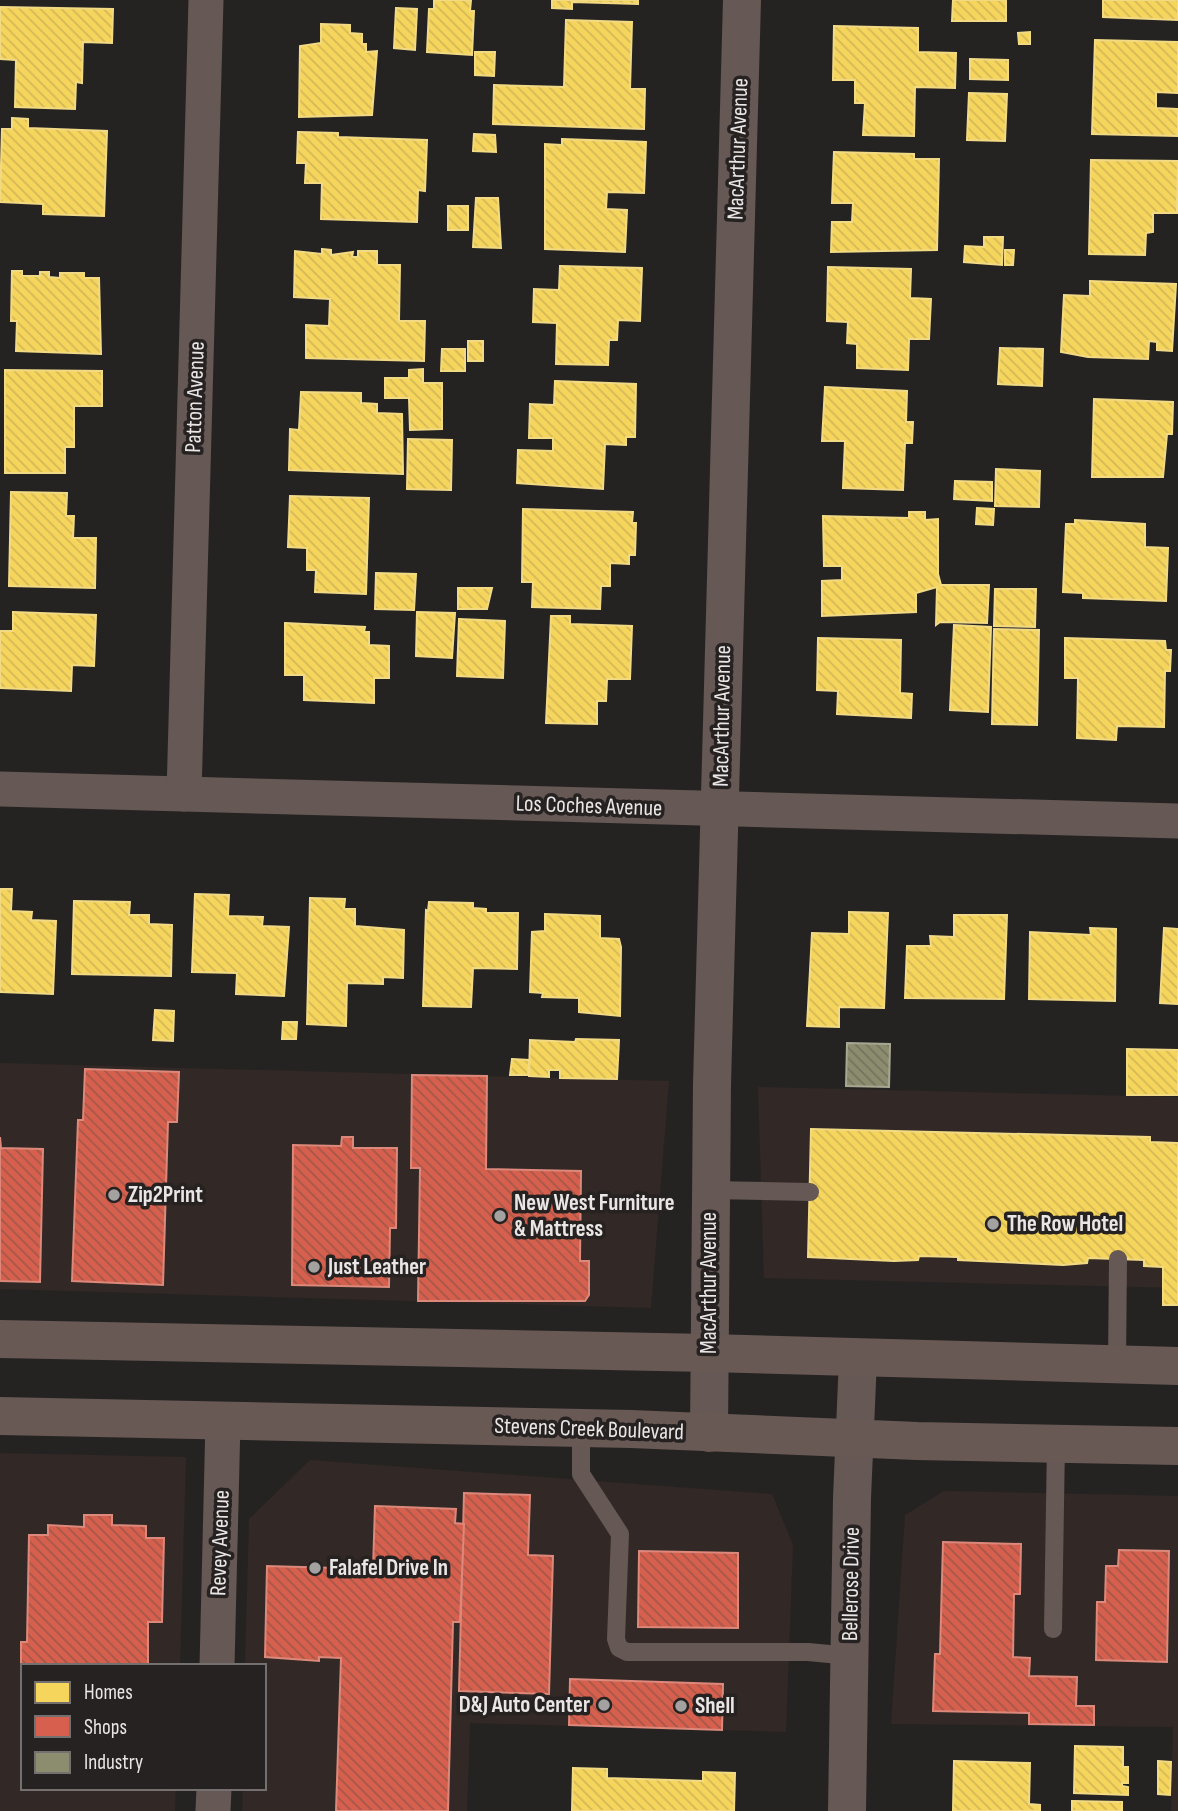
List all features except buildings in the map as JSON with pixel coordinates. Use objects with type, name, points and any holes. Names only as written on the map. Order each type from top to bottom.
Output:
[{"type":"main road","points":[[0,1339],[708,1353],[1178,1366]]},
{"type":"main road","name":"Stevens Creek Boulevard","points":[[0,1416],[581,1428],[1178,1446]]},
{"type":"street","name":"Patton Avenue","points":[[184,794],[206,0]]},
{"type":"street","name":"MacArthur Avenue","points":[[709,1433],[710,1190],[742,0]]},
{"type":"street","name":"Los Coches Avenue","points":[[0,789],[1178,821]]},
{"type":"street","name":"Bellerose Drive","points":[[847,1811],[858,1358]]},
{"type":"street","name":"Revey Avenue","points":[[217,1664],[223,1421]]},
{"type":"street","points":[[213,1811],[214,1790]]},
{"type":"lane","points":[[710,1190],[810,1192]]},
{"type":"lane","points":[[1117,1365],[1118,1259]]},
{"type":"lane","points":[[581,1428],[581,1474],[620,1534],[616,1639],[619,1648],[627,1652],[808,1652],[850,1656]]},
{"type":"lane","points":[[1053,1629],[1056,1443]]},
{"type":"shaded area","points":[[0,1063],[669,1081],[651,1308],[0,1289]]},
{"type":"shaded area","points":[[758,1087],[1178,1097],[1178,1288],[764,1278]]},
{"type":"shaded area","points":[[0,1453],[186,1457],[180,1664],[21,1664],[21,1790],[176,1790],[175,1811],[0,1811]]},
{"type":"shaded area","points":[[310,1460],[772,1494],[793,1545],[786,1732],[470,1723],[467,1811],[242,1811],[243,1790],[266,1790],[266,1664],[245,1664],[249,1519]]},
{"type":"shaded area","points":[[944,1491],[1178,1496],[1178,1811],[1171,1811],[1173,1727],[891,1724],[905,1515]]},
{"type":"place","name":"Zip2Print","points":[[114,1195]]},
{"type":"place","name":"New West Furniture & Mattress","points":[[500,1216]]},
{"type":"place","name":"The Row Hotel","points":[[993,1224]]},
{"type":"place","name":"Just Leather","points":[[314,1267]]},
{"type":"place","name":"Falafel Drive In","points":[[315,1568]]},
{"type":"place","name":"D&J Auto Center","points":[[604,1705]]},
{"type":"place","name":"Shell","points":[[681,1706]]}]
